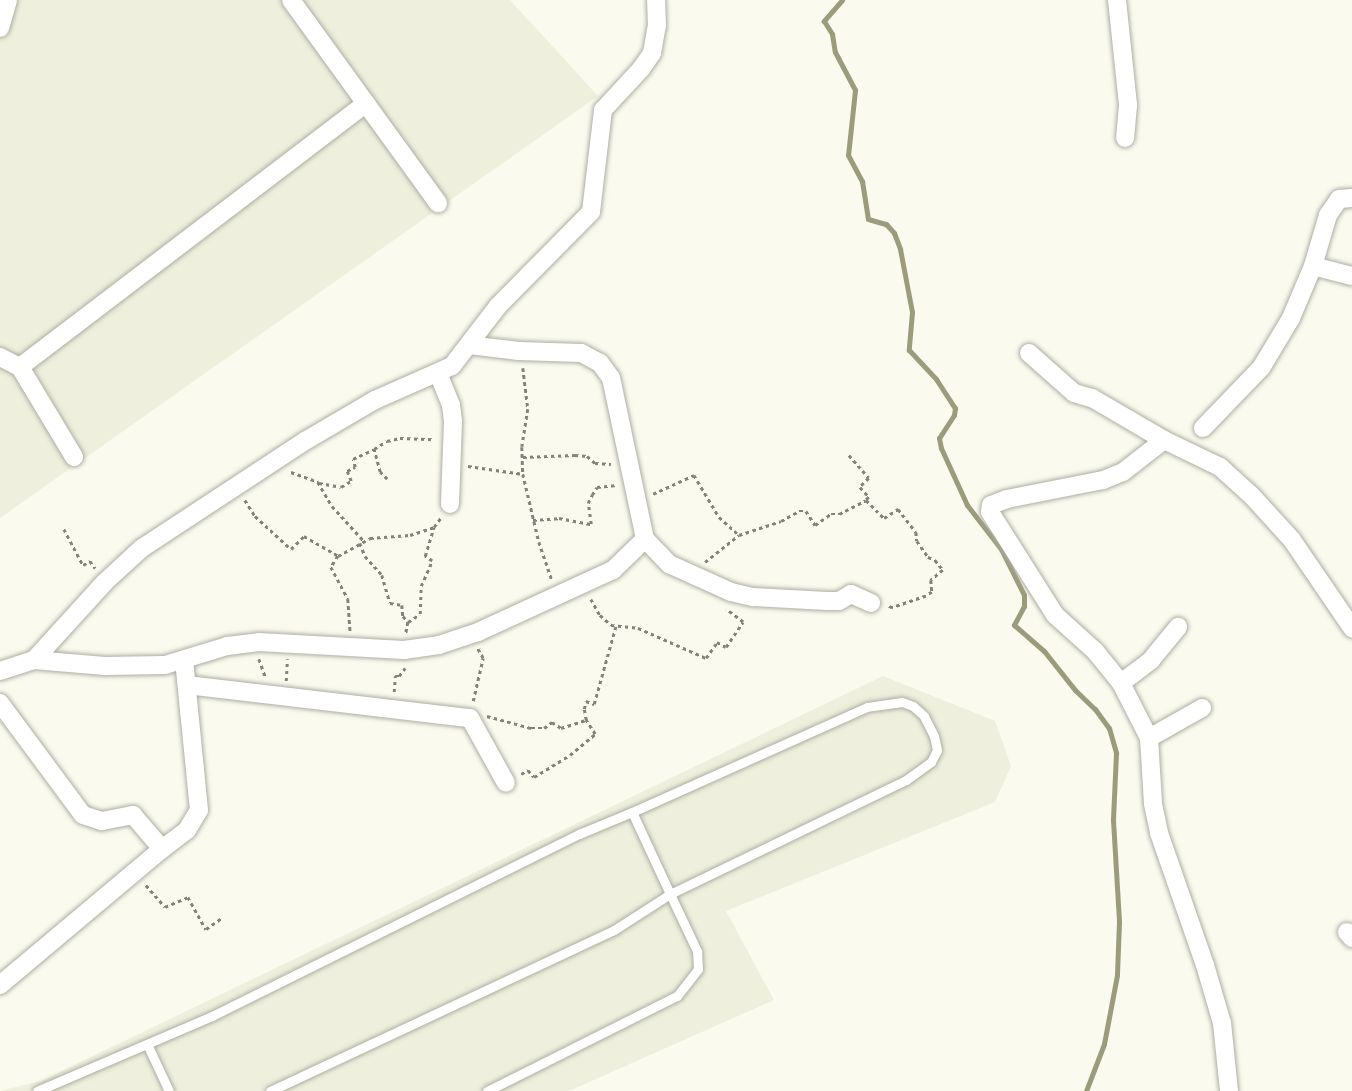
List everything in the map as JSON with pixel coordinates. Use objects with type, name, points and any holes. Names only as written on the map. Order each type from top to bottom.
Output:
[{"type":"street","points":[[0,27],[8,0]]},
{"type":"street","points":[[291,0],[439,203]]},
{"type":"street","points":[[34,660],[106,582],[142,548],[375,400],[452,366],[498,306],[591,212],[603,110],[652,53],[657,26],[656,0]]},
{"type":"street","points":[[1116,0],[1128,105],[1125,138]]},
{"type":"street","points":[[20,367],[366,103]]},
{"type":"street","points":[[1203,428],[1261,368],[1291,318],[1313,266],[1328,215],[1339,199],[1352,198]]},
{"type":"street","points":[[1313,266],[1352,275]]},
{"type":"street","points":[[468,345],[519,351],[581,353],[600,363],[611,377],[645,539],[669,564],[731,592],[753,597],[839,601],[851,594],[871,603]]},
{"type":"street","points":[[1029,352],[1074,393],[1103,404],[1164,440],[1220,467],[1252,496],[1292,540],[1352,628]]},
{"type":"street","points":[[0,357],[20,367],[74,457]]},
{"type":"street","points":[[438,373],[451,405],[450,504]]},
{"type":"street","points":[[1164,440],[1123,472],[1103,480],[1007,499],[990,507],[1043,599],[1055,615],[1095,651],[1121,683],[1149,738],[1153,804],[1159,833],[1205,965],[1222,1023],[1229,1091]]},
{"type":"street","points":[[0,671],[34,660],[119,666],[165,664],[227,646],[259,642],[404,650],[439,645],[478,632],[613,570],[645,539]]},
{"type":"street","points":[[1121,683],[1158,654],[1178,628]]},
{"type":"street","points":[[0,985],[187,830],[199,810],[184,660]]},
{"type":"street","points":[[187,685],[470,718],[506,783]]},
{"type":"street","points":[[0,703],[83,814],[102,821],[133,815],[162,849]]},
{"type":"street","points":[[1149,738],[1202,708]]},
{"type":"lane","points":[[37,1091],[212,1016],[579,834],[867,707],[902,702],[913,706],[924,716],[934,736],[937,750],[931,762],[906,780],[670,894],[614,930],[270,1091]]},
{"type":"lane","points":[[487,1091],[677,996],[698,969],[697,951],[632,812]]},
{"type":"lane","points":[[147,1044],[169,1091]]},
{"type":"path","points":[[519,351],[527,389],[523,474],[533,520],[558,596]]},
{"type":"path","points":[[280,458],[291,472],[341,487],[351,481],[347,471],[355,467],[353,460],[387,441],[400,438],[452,441]]},
{"type":"path","points":[[374,449],[380,472],[387,479]]},
{"type":"path","points":[[523,457],[557,453],[587,456],[601,465],[628,460]]},
{"type":"path","points":[[689,575],[739,535],[806,510],[815,525],[831,514],[839,514],[866,500],[869,497],[860,487],[869,478],[849,455]]},
{"type":"path","points":[[451,464],[523,474]]},
{"type":"path","points":[[533,520],[559,518],[591,524],[588,503],[597,486],[667,489],[694,475],[719,517],[739,535]]},
{"type":"path","points":[[318,482],[332,506],[362,542],[365,555],[382,575],[390,603],[402,605],[403,616],[408,622],[404,650],[405,670],[395,676],[394,710]]},
{"type":"path","points":[[237,488],[255,516],[291,549],[304,536],[338,556]]},
{"type":"path","points":[[866,500],[884,518],[898,509],[916,532],[917,541],[928,557],[935,560],[943,570],[931,580],[932,592],[926,596],[892,608],[879,601],[871,603]]},
{"type":"path","points":[[408,622],[420,614],[421,586],[432,561],[425,556],[434,527],[450,504]]},
{"type":"path","points":[[350,646],[348,599],[331,567],[338,556],[362,542],[410,535],[434,527]]},
{"type":"path","points":[[64,529],[83,565],[90,561],[106,582]]},
{"type":"path","points":[[585,583],[600,615],[616,625],[638,628],[691,649],[706,658],[717,642],[726,647],[743,621],[725,611],[731,592]]},
{"type":"path","points":[[506,783],[528,770],[534,777],[570,755],[595,734],[586,720],[584,709],[586,701],[594,704],[616,625]]},
{"type":"path","points":[[478,632],[475,646],[483,658],[470,718],[495,717],[531,728],[544,728],[552,722],[561,728],[586,720]]},
{"type":"path","points":[[259,642],[258,656],[267,674],[265,694]]},
{"type":"path","points":[[286,698],[288,643]]},
{"type":"path","points":[[135,872],[165,907],[188,897],[206,929],[222,918]]},
{"type":"shaded area","points":[[0,0],[510,0],[598,96],[0,518]]},
{"type":"shaded area","points":[[883,676],[995,721],[1011,766],[995,802],[726,911],[774,1000],[569,1091],[0,1091],[41,1081]]},
{"type":"waterway","points":[[842,0],[824,21],[832,34],[835,52],[855,90],[848,155],[862,181],[868,219],[886,224],[894,233],[900,249],[912,312],[909,350],[936,379],[955,408],[954,415],[939,438],[941,448],[967,505],[1001,549],[1024,595],[1024,606],[1014,625],[1044,651],[1075,690],[1095,709],[1109,728],[1116,753],[1113,820],[1119,922],[1117,975],[1104,1044],[1086,1091]]}]
